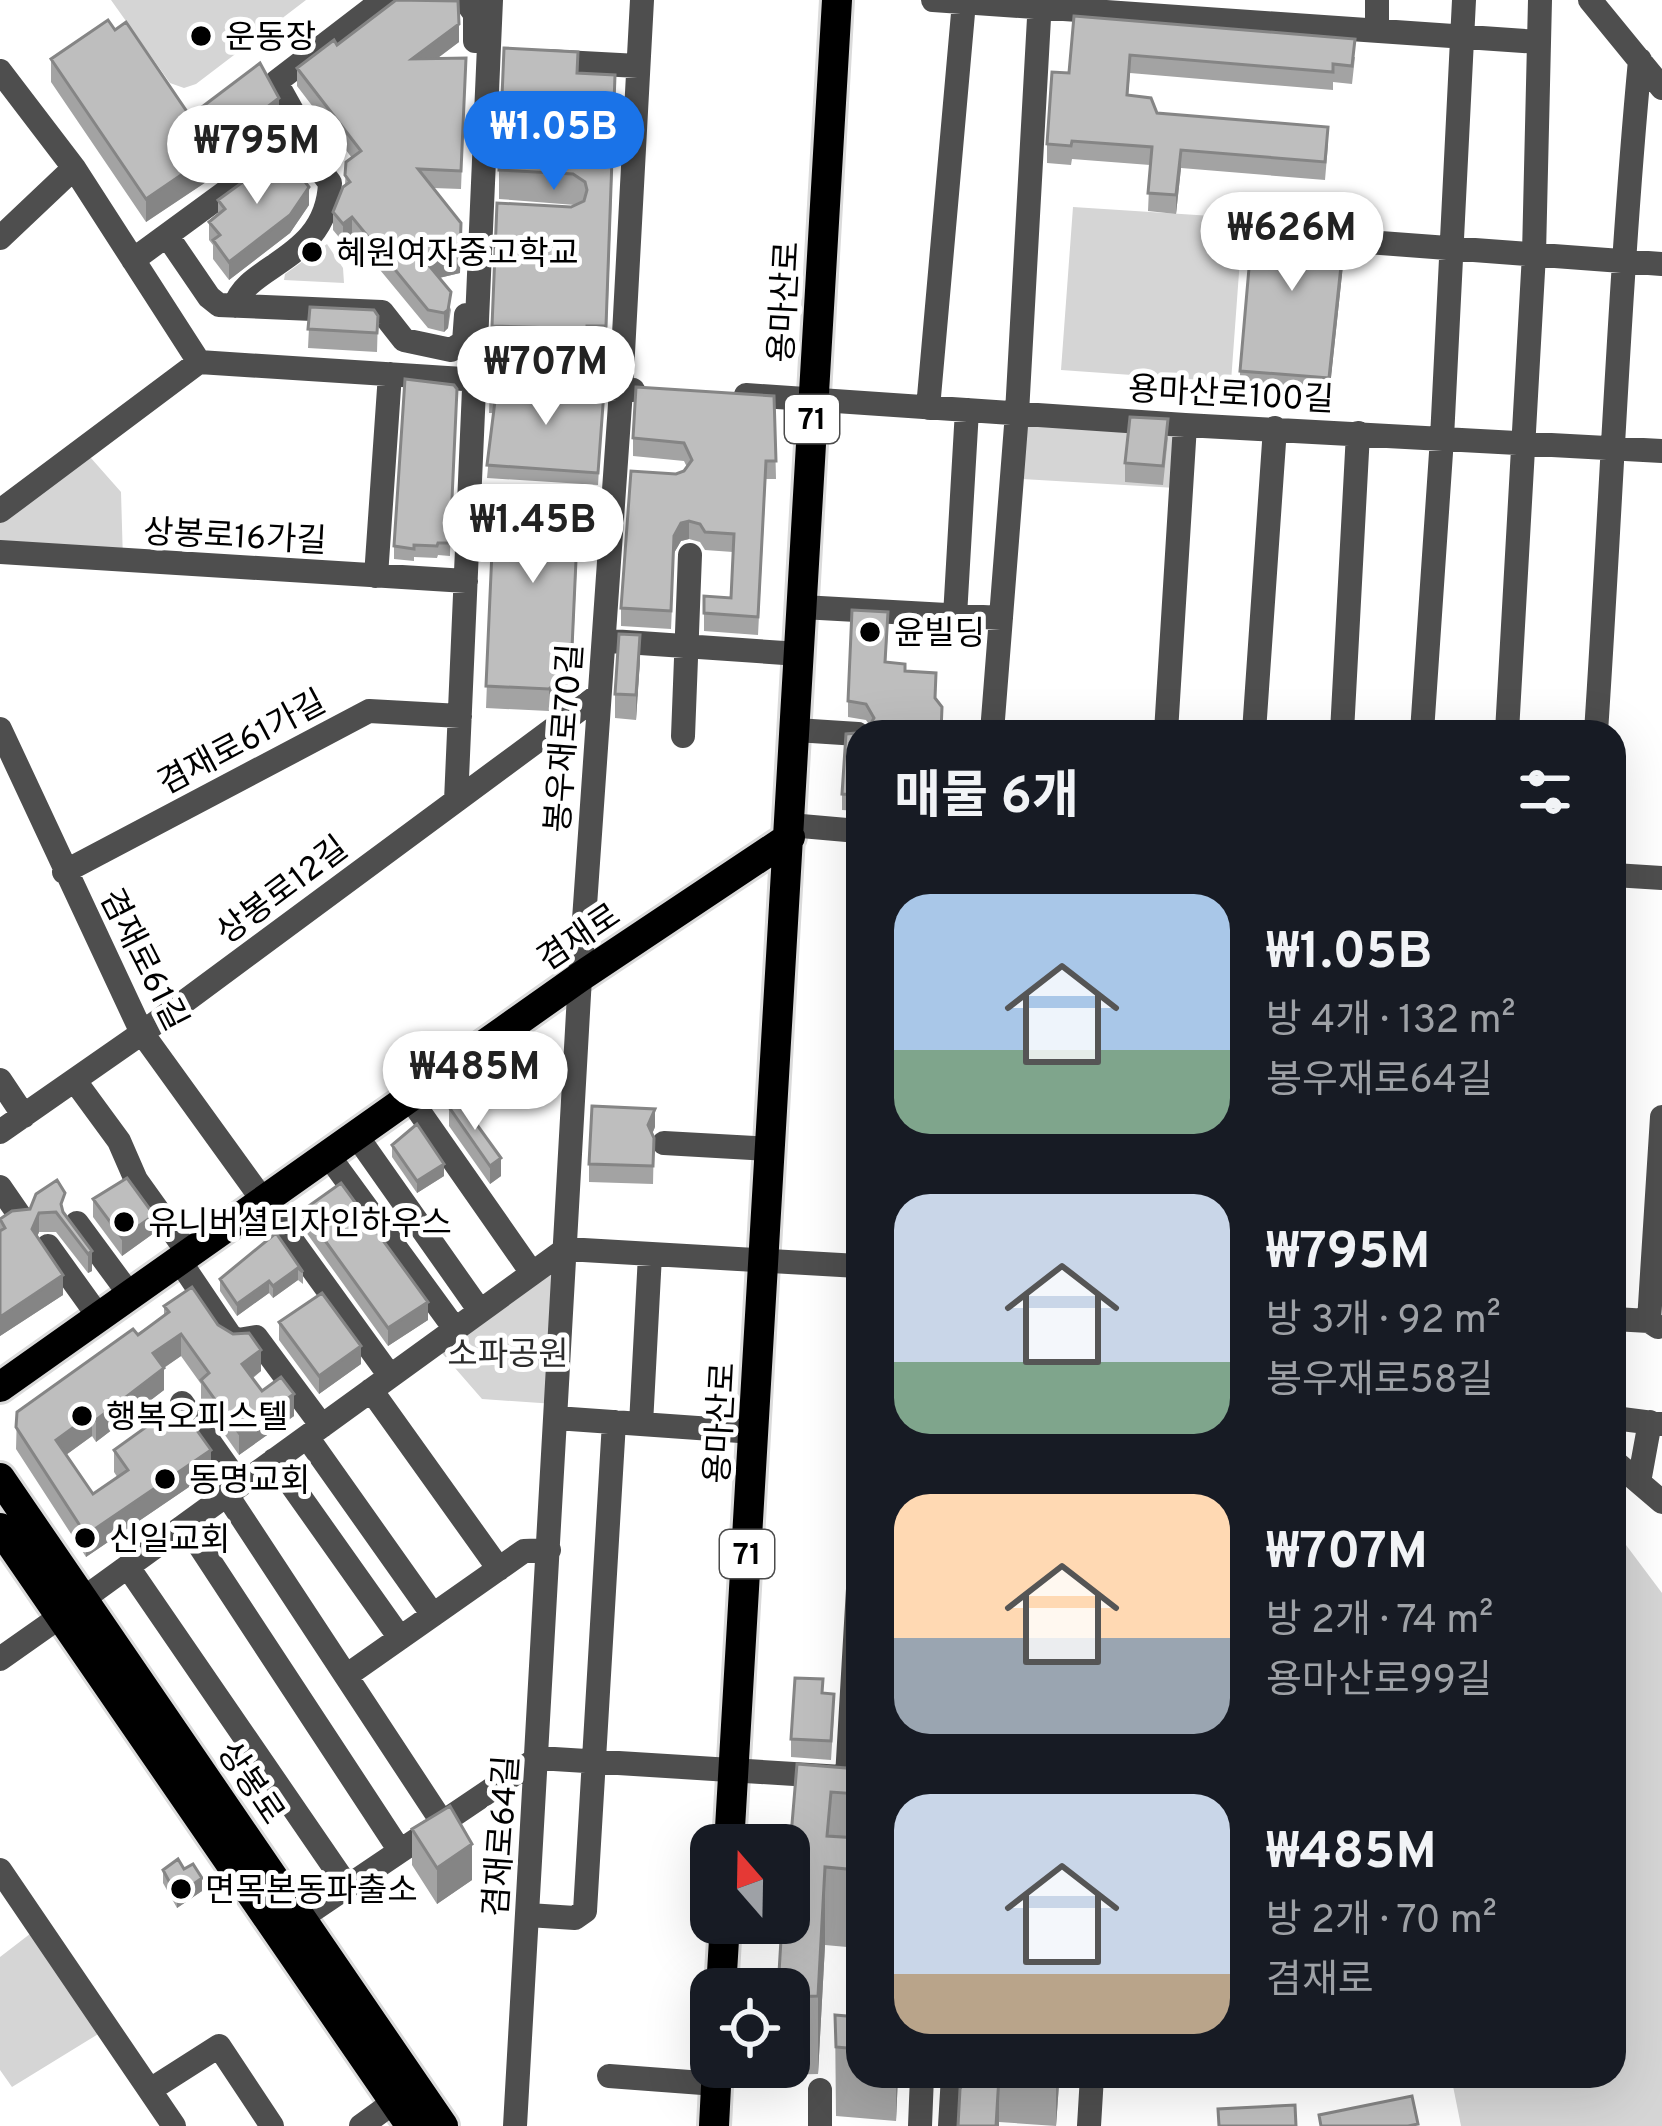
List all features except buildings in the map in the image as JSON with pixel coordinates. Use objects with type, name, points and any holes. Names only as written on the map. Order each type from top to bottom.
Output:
[{"type":"main road","name":"용마산로","points":[[730,1824],[837,0]]},
{"type":"main road","name":"겸재로","points":[[0,1387],[790,831]]},
{"type":"main road","name":"상봉로","points":[[0,1478],[72,1608],[402,2114]]},
{"type":"main road","name":"상봉로","points":[[0,1528],[72,1608],[301,1918],[443,2126]]},
{"type":"main road","points":[[713,2126],[716,2088]]},
{"type":"street","points":[[133,260],[305,134],[276,82],[383,0]]},
{"type":"street","points":[[169,237],[214,302],[382,312],[407,341],[451,350],[464,344],[476,17],[466,0]]},
{"type":"street","points":[[456,801],[466,581],[482,494],[476,380],[506,60],[491,0]]},
{"type":"street","name":"봉우재로70길","points":[[580,977],[603,640],[601,502],[625,471],[621,389],[642,0]]},
{"type":"street","points":[[933,0],[1204,10],[1377,31],[1539,42]]},
{"type":"street","points":[[1377,0],[1377,31]]},
{"type":"street","points":[[1423,720],[1464,0]]},
{"type":"street","points":[[1508,720],[1534,254],[1540,0]]},
{"type":"street","points":[[1590,0],[1660,81]]},
{"type":"street","points":[[928,408],[964,2]]},
{"type":"street","points":[[993,720],[1017,413],[1040,4]]},
{"type":"street","points":[[506,60],[638,66]]},
{"type":"street","points":[[1597,720],[1615,448],[1621,261],[1640,60]]},
{"type":"street","points":[[2,79],[74,168],[199,362]]},
{"type":"street","points":[[235,306],[240,292],[309,241],[329,196],[330,183],[298,140]]},
{"type":"street","points":[[0,238],[74,168]]},
{"type":"street","points":[[1367,242],[1662,264]]},
{"type":"street","points":[[0,511],[199,362],[667,392]]},
{"type":"street","points":[[376,576],[390,374]]},
{"type":"street","points":[[1017,413],[1037,386]]},
{"type":"street","name":"용마산로100길","points":[[713,394],[1662,451]]},
{"type":"street","points":[[955,616],[967,410]]},
{"type":"street","points":[[1167,720],[1185,424]]},
{"type":"street","points":[[1255,720],[1275,428]]},
{"type":"street","points":[[1343,720],[1358,433]]},
{"type":"street","name":"상봉로16가길","points":[[0,551],[466,581]]},
{"type":"street","points":[[683,736],[690,555]]},
{"type":"street","points":[[802,607],[1001,618]]},
{"type":"street","points":[[603,640],[800,654]]},
{"type":"street","name":"상봉로12길","points":[[0,1132],[142,1033],[598,695]]},
{"type":"street","name":"겸재로61가길","points":[[64,872],[369,711],[460,716]]},
{"type":"street","name":"겸재로61길","points":[[0,729],[142,1033],[262,1202]]},
{"type":"street","points":[[796,730],[846,733]]},
{"type":"street","points":[[790,831],[846,831]]},
{"type":"street","points":[[1626,876],[1662,878]]},
{"type":"street","name":"겸재로64길","points":[[515,2126],[580,977]]},
{"type":"street","points":[[0,1080],[24,1116]]},
{"type":"street","points":[[75,1081],[119,1141],[136,1180],[231,1336],[238,1340],[256,1337],[433,1616]]},
{"type":"street","points":[[410,1097],[532,1274]]},
{"type":"street","points":[[1655,1325],[1662,1117]]},
{"type":"street","points":[[356,1135],[480,1311]]},
{"type":"street","points":[[664,1143],[771,1149]]},
{"type":"street","points":[[328,1155],[455,1329]]},
{"type":"street","points":[[0,1187],[20,1216]]},
{"type":"street","points":[[262,1202],[499,1568]]},
{"type":"street","points":[[77,1222],[130,1295]]},
{"type":"street","points":[[48,1246],[99,1317]]},
{"type":"street","points":[[0,1659],[566,1249],[846,1265]]},
{"type":"street","points":[[641,1424],[650,1255]]},
{"type":"street","points":[[182,1403],[346,1676],[442,1822]]},
{"type":"street","points":[[556,1418],[754,1432]]},
{"type":"street","points":[[1626,1419],[1656,1423],[1650,1479],[1662,1502]]},
{"type":"street","points":[[528,1916],[575,1918],[585,1911],[614,1422]]},
{"type":"street","points":[[274,1460],[400,1638]]},
{"type":"street","points":[[186,1525],[400,1851]]},
{"type":"street","points":[[346,1676],[524,1552],[549,1550]]},
{"type":"street","points":[[128,1567],[347,1886]]},
{"type":"street","points":[[301,1918],[538,1757],[846,1777]]},
{"type":"street","points":[[0,1870],[174,2126]]},
{"type":"street","points":[[150,2090],[219,2046],[272,2126]]},
{"type":"street","points":[[609,2076],[690,2075]]},
{"type":"street","points":[[920,2126],[922,2088]]},
{"type":"street","points":[[950,2126],[952,2088]]},
{"type":"street","points":[[1089,2126],[1091,2088]]},
{"type":"street","points":[[820,2090],[820,2126]]},
{"type":"street","points":[[362,2126],[402,2114]]},
{"type":"green space","name":"운동장","points":[[111,0],[306,0],[196,84],[184,88],[170,83]]},
{"type":"green space","points":[[1073,207],[1243,218],[1231,382],[1061,370]]},
{"type":"green space","points":[[327,244],[343,268],[344,283],[284,280],[285,274]]},
{"type":"green space","points":[[1025,424],[1180,434],[1176,488],[1022,479]]},
{"type":"green space","points":[[83,449],[121,492],[123,561],[0,552],[0,511]]},
{"type":"green space","name":"소파공원","points":[[564,1253],[555,1404],[482,1399],[435,1345]]},
{"type":"green space","points":[[1626,1545],[1662,1593],[1662,2126],[1461,2126],[1453,2088],[1626,2088]]},
{"type":"green space","points":[[39,1927],[108,2028],[12,2087],[0,2070],[0,1957]]},
{"type":"place","name":"운동장","points":[[201,36]]},
{"type":"place","name":"혜원여자중고학교","points":[[312,252]]},
{"type":"place","name":"윤빌딩","points":[[870,632]]},
{"type":"place","name":"유니버셜디자인하우스","points":[[124,1222]]},
{"type":"place","name":"행복오피스텔","points":[[82,1416]]},
{"type":"place","name":"동명교회","points":[[165,1479]]},
{"type":"place","name":"신일교회","points":[[85,1538]]},
{"type":"place","name":"면목본동파출소","points":[[181,1889]]}]
